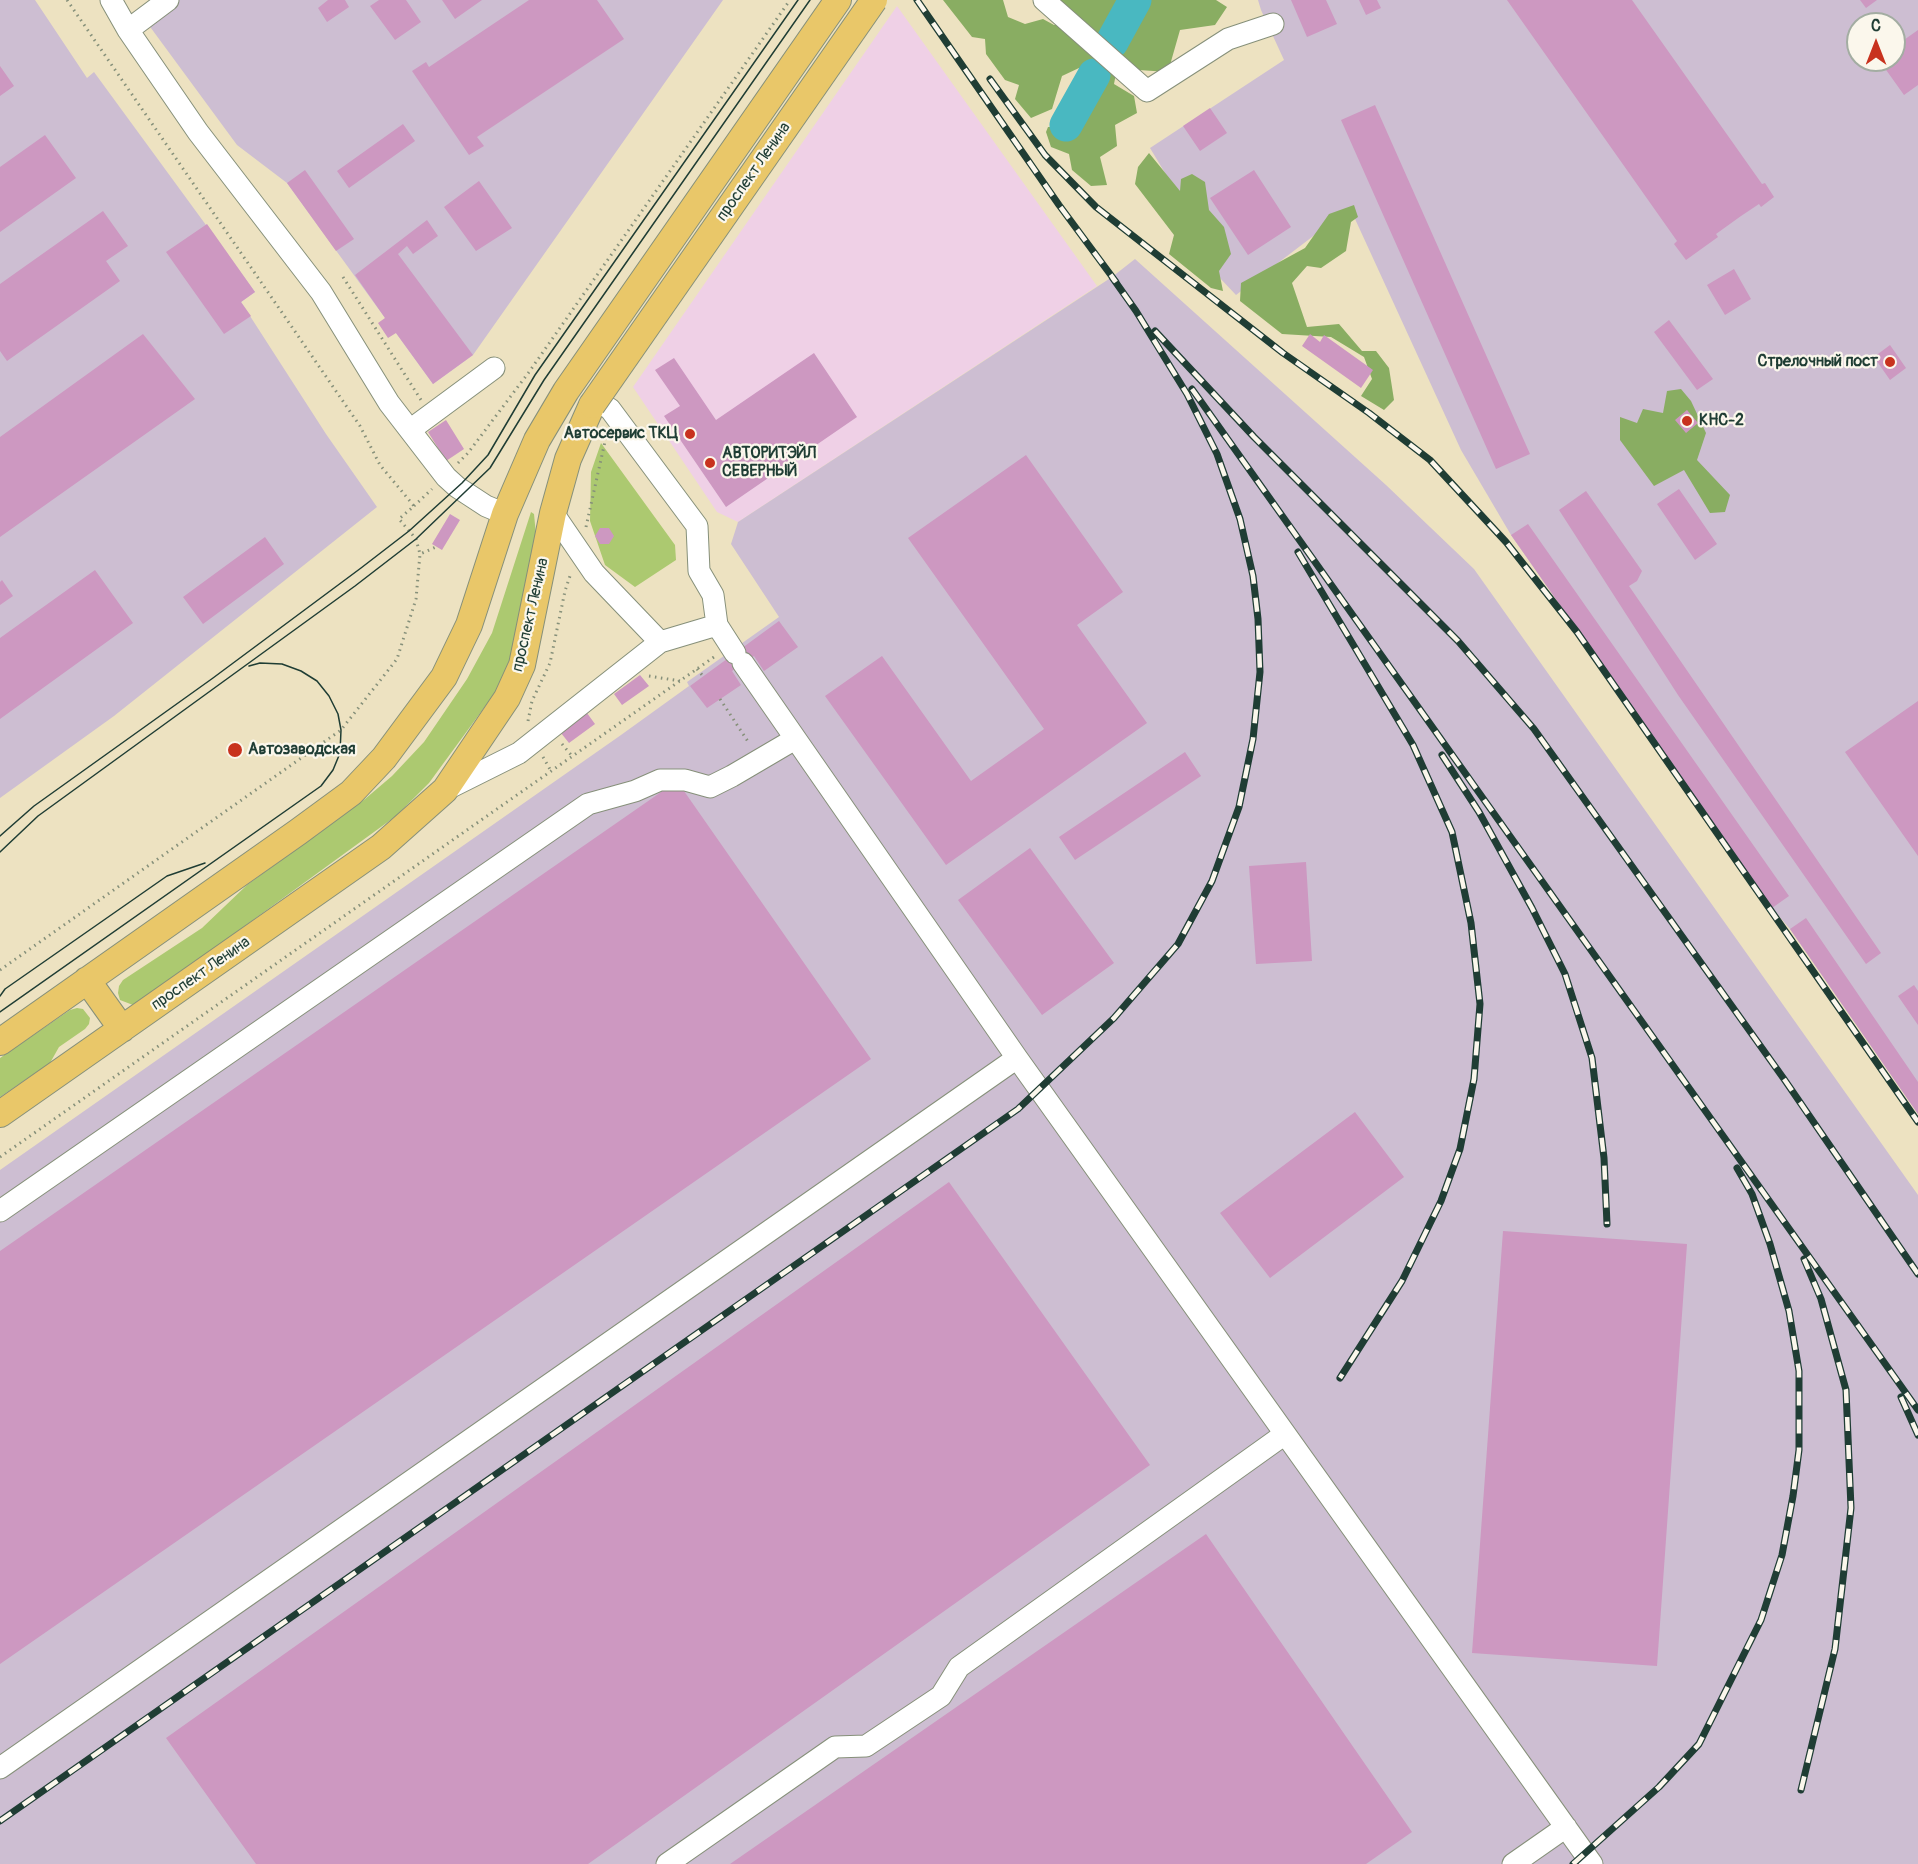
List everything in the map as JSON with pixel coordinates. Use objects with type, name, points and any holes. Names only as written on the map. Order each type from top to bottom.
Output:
[{"type":"main road","name":"проспект Ленина","points":[[0,1042],[342,800],[384,758],[444,677],[469,625],[509,505],[537,440],[566,391],[838,0]]},
{"type":"main road","name":"проспект Ленина","points":[[0,1114],[381,847],[445,790],[507,698],[522,665],[553,513],[568,459],[593,402],[874,0]]},
{"type":"main road","points":[[509,505],[522,492],[533,492],[545,497],[553,513]]},
{"type":"main road","points":[[87,980],[122,1029]]},
{"type":"street","points":[[111,0],[128,30],[198,132],[321,292],[389,403],[446,477],[486,506],[509,505]]},
{"type":"street","points":[[128,30],[168,0]]},
{"type":"street","points":[[1044,0],[1147,91],[1228,39],[1273,24]]},
{"type":"street","points":[[410,430],[494,368]]},
{"type":"street","points":[[593,402],[610,409],[697,526],[699,571],[713,595],[717,625],[736,654],[1017,1058],[1592,1864]]},
{"type":"street","points":[[553,513],[594,573],[660,642]]},
{"type":"street","points":[[445,790],[519,753],[660,642],[717,625]]},
{"type":"street","points":[[0,1211],[588,804],[635,791],[660,780],[685,780],[710,787],[795,739]]},
{"type":"street","points":[[0,1768],[1017,1058]]},
{"type":"street","points":[[668,1864],[835,1747],[866,1746],[941,1696],[959,1667],[1285,1434]]},
{"type":"street","points":[[1513,1864],[1566,1827]]},
{"type":"path","points":[[67,0],[360,426],[380,465],[414,506]]},
{"type":"path","points":[[0,970],[341,730],[397,659],[416,599],[420,554],[416,539],[399,519],[446,477],[468,453],[529,372],[790,0]]},
{"type":"path","points":[[343,277],[430,415]]},
{"type":"path","points":[[551,771],[529,730],[527,716],[550,663],[565,591],[590,514],[603,442],[617,419]]},
{"type":"path","points":[[420,554],[436,546]]},
{"type":"path","points":[[0,1157],[697,669],[736,654]]},
{"type":"path","points":[[697,669],[703,676]]},
{"type":"path","points":[[644,680],[650,675],[680,681]]},
{"type":"path","points":[[720,699],[760,760]]},
{"type":"path","points":[[564,737],[560,741],[572,756]]},
{"type":"shaded area","points":[[0,0],[35,0],[87,78],[94,72],[255,292],[241,302],[326,434],[377,507],[114,716],[0,798]]},
{"type":"shaded area","points":[[155,0],[723,0],[473,355],[433,384],[287,183],[237,145],[148,24]]},
{"type":"shaded area","points":[[1258,0],[1918,0],[1918,1114],[1511,535],[1461,450],[1350,208],[1236,295],[1180,236],[1195,223],[1150,148],[1284,60]]},
{"type":"shaded area","points":[[897,6],[1097,286],[738,522],[717,512],[633,387]]},
{"type":"shaded area","points":[[1135,259],[1386,485],[1474,569],[1918,1195],[1918,1864],[0,1864],[0,1170],[621,735],[689,686],[687,682],[779,617],[731,544],[738,522],[1112,277]]},
{"type":"green space","points":[[943,0],[1003,0],[1008,17],[1025,24],[1043,19],[1054,25],[1078,24],[1060,0],[1216,0],[1227,7],[1215,25],[1180,30],[1168,72],[1139,70],[1119,58],[1114,84],[1134,96],[1137,113],[1115,125],[1117,146],[1100,157],[1107,185],[1091,186],[1072,170],[1069,154],[1051,147],[1046,132],[1048,127],[1058,127],[1069,112],[1088,111],[1089,95],[1096,88],[1079,68],[1062,76],[1052,109],[1031,118],[1015,99],[1019,85],[1005,80],[986,54],[985,39],[972,37]]},
{"type":"green space","points":[[1149,153],[1180,191],[1181,179],[1192,174],[1205,182],[1209,210],[1224,227],[1231,254],[1219,271],[1223,291],[1211,288],[1169,254],[1174,235],[1135,184],[1138,167]]},
{"type":"green space","points":[[1354,205],[1358,217],[1351,222],[1346,251],[1321,268],[1307,266],[1292,283],[1307,327],[1339,324],[1362,351],[1376,351],[1389,368],[1394,400],[1384,410],[1361,396],[1372,379],[1364,357],[1331,337],[1282,334],[1240,301],[1241,283],[1305,248],[1329,214]]},
{"type":"green space","points":[[1681,389],[1691,401],[1706,433],[1697,460],[1730,495],[1725,512],[1710,513],[1684,470],[1654,486],[1620,440],[1620,417],[1637,423],[1643,409],[1663,413],[1667,391]]},
{"type":"green space","points":[[601,443],[675,545],[676,560],[635,587],[605,565],[590,521],[591,472]]},
{"type":"green space","points":[[531,512],[534,514],[536,535],[513,656],[500,686],[429,783],[396,816],[143,1000],[133,1005],[120,1000],[119,986],[123,980],[202,928],[247,885],[365,799],[392,776],[424,742],[467,679],[492,633]]},
{"type":"green space","points":[[83,1009],[90,1018],[85,1029],[59,1047],[50,1063],[0,1097],[0,1058],[70,1010]]},
{"type":"building","points":[[328,0],[345,0],[349,7],[327,22],[318,8]]},
{"type":"building","points":[[379,0],[406,0],[421,22],[395,40],[370,6]]},
{"type":"building","points":[[442,0],[482,0],[455,19]]},
{"type":"building","points":[[529,0],[597,0],[624,39],[477,137],[484,146],[469,155],[412,71],[426,62],[429,67]]},
{"type":"building","points":[[1291,0],[1326,0],[1337,24],[1307,37]]},
{"type":"building","points":[[1359,0],[1377,0],[1381,8],[1366,15]]},
{"type":"building","points":[[1507,0],[1632,0],[1762,184],[1765,183],[1774,197],[1761,207],[1759,204],[1741,216],[1716,234],[1718,237],[1686,260],[1674,244],[1677,241]]},
{"type":"building","points":[[1860,0],[1877,0],[1866,8]]},
{"type":"building","points":[[1918,30],[1918,85],[1904,95],[1888,72],[1906,72],[1906,38]]},
{"type":"building","points":[[0,66],[14,86],[0,96]]},
{"type":"building","points":[[1375,105],[1530,454],[1496,469],[1341,120]]},
{"type":"building","points":[[1210,108],[1227,133],[1200,151],[1183,126]]},
{"type":"building","points":[[403,124],[415,141],[349,188],[337,171]]},
{"type":"building","points":[[45,135],[76,178],[0,232],[0,167]]},
{"type":"building","points":[[305,170],[354,239],[336,251],[287,183]]},
{"type":"building","points":[[1254,170],[1291,227],[1248,255],[1210,198]]},
{"type":"building","points":[[479,181],[512,228],[476,251],[444,207]]},
{"type":"building","points":[[103,211],[128,246],[106,261],[120,281],[7,361],[0,351],[0,284]]},
{"type":"building","points":[[427,220],[438,236],[413,254],[407,246],[398,254],[473,355],[433,384],[396,333],[388,338],[378,323],[385,318],[355,275]]},
{"type":"building","points":[[207,224],[255,292],[241,302],[251,316],[224,334],[166,252]]},
{"type":"building","points":[[1734,269],[1751,299],[1725,315],[1707,285]]},
{"type":"building","points":[[1669,320],[1713,379],[1697,390],[1654,332]]},
{"type":"building","points":[[143,334],[195,399],[0,537],[0,437]]},
{"type":"building","points":[[1310,334],[1320,342],[1324,335],[1373,370],[1361,388],[1302,346]]},
{"type":"building","name":"Стрелочный пост","points":[[1890,345],[1906,368],[1890,380],[1874,357]]},
{"type":"building","points":[[814,353],[857,417],[726,507],[664,416],[680,406],[655,370],[674,358],[716,420]]},
{"type":"building","name":"КНС-2","points":[[1687,410],[1698,423],[1686,433],[1675,420]]},
{"type":"building","points":[[446,420],[464,449],[446,461],[428,432]]},
{"type":"building","points":[[1026,455],[1123,592],[1077,625],[1147,723],[946,865],[825,696],[882,656],[971,781],[1044,729],[908,538]]},
{"type":"building","points":[[1679,489],[1717,544],[1695,560],[1657,504]]},
{"type":"building","points":[[1586,491],[1642,571],[1637,581],[1629,586],[1881,953],[1866,964],[1678,695],[1559,510]]},
{"type":"building","points":[[450,514],[460,520],[442,550],[432,544]]},
{"type":"building","points":[[1528,524],[1789,896],[1772,908],[1511,535]]},
{"type":"building","points":[[600,528],[609,528],[614,536],[609,544],[600,544],[595,536]]},
{"type":"building","points":[[265,537],[284,564],[203,624],[183,597]]},
{"type":"building","points":[[95,570],[133,623],[0,719],[0,638]]},
{"type":"building","points":[[2,580],[13,596],[0,605],[0,582]]},
{"type":"building","points":[[779,621],[798,647],[764,671],[754,656],[732,671],[741,685],[707,708],[690,686]]},
{"type":"building","points":[[640,675],[649,686],[622,705],[614,694]]},
{"type":"building","points":[[1918,701],[1918,856],[1845,752]]},
{"type":"building","points":[[587,713],[595,724],[569,743],[561,733]]},
{"type":"building","points":[[1185,752],[1201,776],[1075,860],[1059,837]]},
{"type":"building","points":[[677,781],[871,1059],[0,1664],[0,1251]]},
{"type":"building","points":[[1030,848],[1114,963],[1042,1015],[958,900]]},
{"type":"building","points":[[1306,862],[1312,961],[1256,964],[1249,866]]},
{"type":"building","points":[[1806,918],[1918,1082],[1918,1114],[1790,929]]},
{"type":"building","points":[[1914,985],[1918,991],[1918,1025],[1898,996]]},
{"type":"building","points":[[1355,1112],[1404,1177],[1270,1278],[1220,1213]]},
{"type":"building","points":[[949,1182],[1150,1465],[588,1864],[256,1864],[166,1738]]},
{"type":"building","points":[[1503,1231],[1687,1244],[1657,1666],[1472,1653]]},
{"type":"building","points":[[1206,1534],[1412,1832],[1366,1864],[730,1864]]},
{"type":"waterway","points":[[1112,42],[1135,0]]},
{"type":"waterway","points":[[1066,125],[1094,75]]},
{"type":"tram line","points":[[0,836],[34,806],[213,678],[361,568],[409,531],[462,483],[488,455],[535,375],[798,0]]},
{"type":"tram line","points":[[0,852],[38,816],[355,586],[416,539],[490,468],[544,380],[810,0]]},
{"type":"tram line","points":[[0,1012],[321,786],[333,770],[340,753],[341,730],[338,714],[329,696],[317,681],[301,671],[282,664],[260,663],[249,666]]},
{"type":"tram line","points":[[0,996],[5,989],[167,876],[205,863]]},
{"type":"railway","points":[[917,0],[1059,205],[1116,282]]},
{"type":"railway","points":[[990,79],[1045,155],[1096,207],[1283,353],[1369,413],[1430,460],[1506,542],[1577,632],[1918,1122]]},
{"type":"railway","points":[[0,1821],[1018,1109],[1114,1018],[1178,944],[1212,881],[1239,807],[1253,739],[1260,672],[1258,619],[1253,576],[1240,519],[1217,454],[1187,394],[1136,311],[1112,277]]},
{"type":"railway","points":[[1155,331],[1254,437],[1458,641],[1534,729],[1784,1079],[1918,1274]]},
{"type":"railway","points":[[1192,389],[1918,1410]]},
{"type":"railway","points":[[1298,552],[1413,745],[1452,832],[1471,923],[1480,1004],[1474,1079],[1460,1149],[1441,1201],[1402,1281],[1340,1378]]},
{"type":"railway","points":[[1442,755],[1479,812],[1565,974],[1592,1058],[1604,1158],[1607,1224]]},
{"type":"railway","points":[[1573,1864],[1659,1787],[1699,1744],[1761,1620],[1782,1555],[1799,1450],[1799,1371],[1789,1311],[1770,1244],[1752,1194],[1737,1168]]},
{"type":"railway","points":[[1801,1790],[1835,1649],[1851,1508],[1846,1390],[1821,1299],[1804,1259]]},
{"type":"railway","points":[[1901,1397],[1918,1435]]},
{"type":"place","name":"Стрелочный пост","points":[[1890,362]]},
{"type":"place","name":"КНС-2","points":[[1687,421]]},
{"type":"place","name":"Автосервис ТКЦ","points":[[690,434]]},
{"type":"place","name":"АВТОРИТЭЙЛ СЕВЕРНЫЙ","points":[[710,463]]},
{"type":"place","name":"Автозаводская","points":[[235,750]]}]
